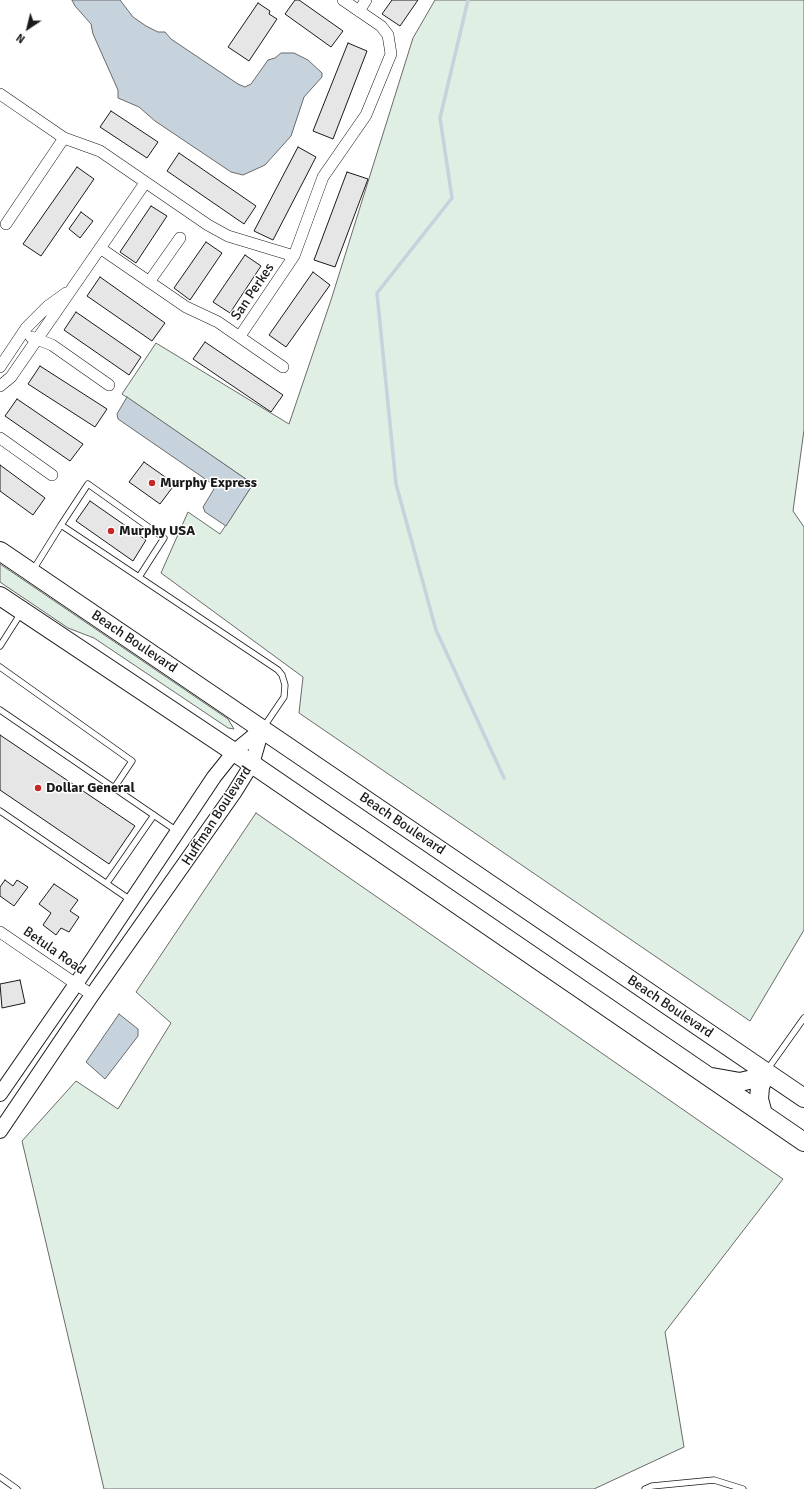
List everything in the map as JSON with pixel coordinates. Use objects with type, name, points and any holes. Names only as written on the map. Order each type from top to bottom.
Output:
[{"type":"highway","name":"Beach Boulevard","points":[[0,551],[804,1098]]},
{"type":"highway","points":[[0,596],[252,764],[804,1142]]},
{"type":"highway","points":[[707,1076],[740,1082],[753,1079],[766,1072]]},
{"type":"highway","points":[[763,1114],[759,1099],[760,1087],[766,1072]]},
{"type":"street","name":"San Perkes","points":[[100,248],[186,307],[218,322],[240,336],[284,275],[294,256],[323,176],[366,115],[391,54],[391,44],[388,35],[381,26],[343,0]]},
{"type":"street","points":[[359,11],[366,0]]},
{"type":"street","points":[[0,94],[64,138],[100,151],[208,225],[228,236],[294,256]]},
{"type":"street","points":[[6,224],[64,138]]},
{"type":"street","points":[[0,386],[11,377],[145,183]]},
{"type":"street","points":[[149,282],[180,238]]},
{"type":"street","points":[[0,367],[23,333],[48,306],[74,286]]},
{"type":"street","points":[[23,333],[52,345],[109,385]]},
{"type":"street","points":[[240,336],[283,367]]},
{"type":"street","points":[[0,438],[52,475]]},
{"type":"street","name":"Huffman Boulevard","points":[[0,1094],[76,984],[214,777],[234,752],[262,729]]},
{"type":"street","name":"Huffman Boulevard","points":[[0,1131],[112,966],[198,846],[252,764],[262,729]]},
{"type":"street","points":[[112,966],[115,950],[140,911],[139,906],[132,901]]},
{"type":"street","name":"Betula Road","points":[[0,932],[92,995]]},
{"type":"lane","points":[[31,572],[88,484],[164,538],[140,577]]},
{"type":"lane","points":[[61,525],[278,670],[282,675],[284,697],[262,729]]},
{"type":"lane","points":[[0,646],[22,611]]},
{"type":"lane","points":[[0,667],[132,761],[114,788]]},
{"type":"lane","points":[[0,710],[177,831]]},
{"type":"lane","points":[[0,811],[132,901]]},
{"type":"lane","points":[[107,884],[154,815]]},
{"type":"lane","points":[[766,1072],[804,1018]]},
{"type":"lane","points":[[0,1477],[17,1489]]},
{"type":"lane","points":[[644,1489],[652,1486],[714,1480],[743,1489]]},
{"type":"green space","points":[[435,0],[804,0],[804,430],[793,511],[804,527],[804,930],[750,1021],[299,713],[303,677],[161,573],[188,512],[220,534],[253,484],[122,394],[156,343],[289,424],[331,300],[413,38]]},
{"type":"green space","points":[[0,564],[228,719],[234,729],[228,728],[94,638],[68,628],[0,582]]},
{"type":"green space","points":[[256,813],[783,1179],[665,1332],[684,1447],[594,1489],[104,1489],[22,1141],[76,1081],[118,1109],[171,1023],[136,992]]},
{"type":"shaded area","points":[[72,0],[120,0],[133,17],[158,32],[165,32],[171,39],[238,84],[245,87],[251,84],[268,60],[275,58],[281,53],[294,53],[308,60],[322,73],[322,77],[304,97],[291,136],[265,165],[243,175],[231,172],[155,121],[139,107],[118,98],[118,90],[93,34],[91,24],[75,6]]},
{"type":"shaded area","points":[[127,397],[253,484],[226,526],[205,512],[203,507],[214,489],[211,483],[118,419],[117,414]]},
{"type":"shaded area","points":[[119,1014],[138,1029],[138,1036],[105,1079],[86,1062]]},
{"type":"building","points":[[295,0],[299,0],[343,31],[331,47],[285,14]]},
{"type":"building","points":[[392,0],[418,0],[400,26],[382,14]]},
{"type":"building","points":[[258,3],[270,11],[269,14],[277,19],[249,61],[228,47]]},
{"type":"building","points":[[348,43],[367,51],[333,139],[313,131]]},
{"type":"building","points":[[111,111],[158,142],[147,158],[100,127]]},
{"type":"building","points":[[298,147],[316,157],[273,240],[254,231]]},
{"type":"building","points":[[179,153],[256,206],[244,224],[167,171]]},
{"type":"building","points":[[77,167],[94,179],[41,256],[23,244]]},
{"type":"building","points":[[347,172],[368,179],[335,267],[314,260]]},
{"type":"building","points":[[151,206],[167,216],[136,263],[120,252]]},
{"type":"building","points":[[81,212],[93,221],[80,238],[69,229]]},
{"type":"building","points":[[206,242],[222,253],[190,300],[174,288]]},
{"type":"building","points":[[245,255],[261,266],[230,313],[213,302]]},
{"type":"building","points":[[313,272],[330,285],[286,347],[269,335]]},
{"type":"building","points":[[100,277],[165,323],[152,341],[87,296]]},
{"type":"building","points":[[76,312],[141,357],[129,375],[64,330]]},
{"type":"building","points":[[205,342],[283,395],[271,412],[193,359]]},
{"type":"building","points":[[40,366],[107,409],[95,427],[28,384]]},
{"type":"building","points":[[17,399],[83,444],[70,461],[5,416]]},
{"type":"building","name":"Murphy Express","points":[[144,462],[175,484],[160,504],[129,482]]},
{"type":"building","points":[[0,465],[45,498],[33,515],[0,491]]},
{"type":"building","name":"Murphy USA","points":[[90,501],[146,540],[133,561],[76,521]]},
{"type":"building","points":[[0,735],[135,826],[109,864],[0,790]]},
{"type":"building","points":[[5,880],[13,886],[17,880],[28,887],[14,906],[0,896],[0,887]]},
{"type":"building","points":[[54,884],[78,900],[70,911],[79,917],[69,932],[61,928],[56,935],[43,925],[51,913],[39,904]]},
{"type":"building","points":[[20,980],[25,1003],[2,1008],[0,984]]},
{"type":"waterway","points":[[468,0],[440,118],[452,198],[377,293],[396,484],[436,630],[504,778]]},
{"type":"place","name":"Murphy Express","points":[[152,483]]},
{"type":"place","name":"Murphy USA","points":[[111,531]]},
{"type":"place","name":"Dollar General","points":[[38,788]]}]
